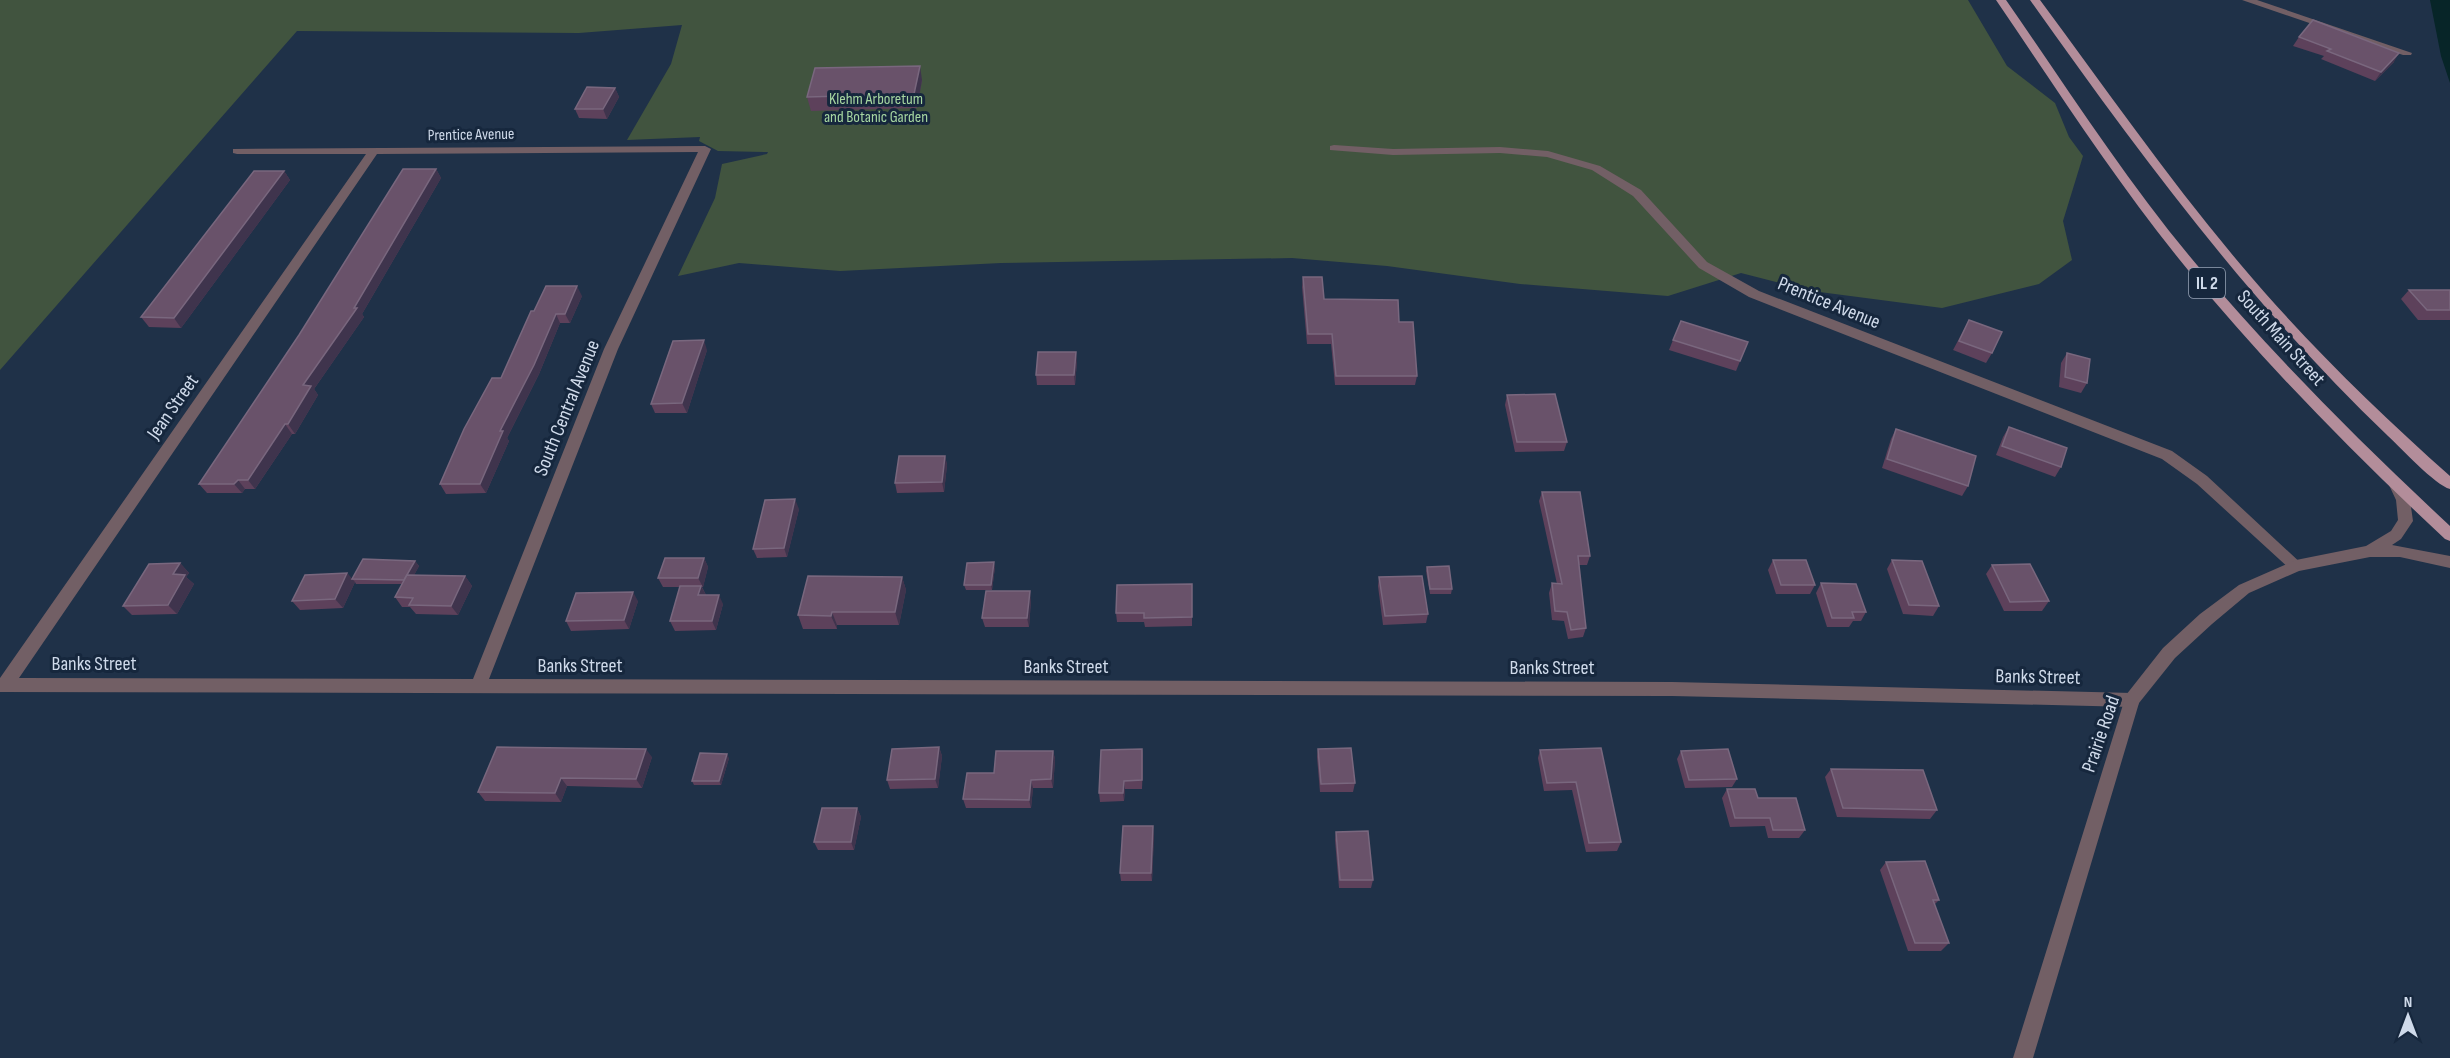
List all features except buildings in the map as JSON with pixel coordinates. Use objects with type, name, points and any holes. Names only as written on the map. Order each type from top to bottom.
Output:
[{"type":"main road","name":"South Main Street","points":[[2001,0],[2138,196],[2192,267],[2305,394],[2450,535]]},
{"type":"main road","name":"South Main Street","points":[[2035,0],[2186,206],[2267,303],[2385,426],[2450,483]]},
{"type":"street","points":[[2247,0],[2407,53]]},
{"type":"street","name":"Prentice Avenue","points":[[1334,148],[1393,152],[1500,150],[1548,154],[1596,168],[1637,193],[1703,266],[1754,294],[2167,455],[2202,480],[2296,566]]},
{"type":"street","name":"Prentice Avenue","points":[[237,151],[705,149]]},
{"type":"street","name":"South Central Avenue","points":[[478,687],[611,349],[705,149]]},
{"type":"street","name":"Jean Street","points":[[2,685],[373,152]]},
{"type":"street","name":"Prairie Road","points":[[2370,551],[2397,536],[2406,521],[2403,500],[2397,485]]},
{"type":"street","name":"Prairie Road","points":[[2022,1058],[2132,700],[2169,653],[2206,619],[2244,589],[2296,566],[2370,551],[2400,551],[2450,562]]},
{"type":"street","name":"Banks Street","points":[[2,685],[1660,689],[2132,700]]},
{"type":"green space","name":"Klehm Arboretum and Botanic Garden","points":[[0,0],[1968,0],[2007,66],[2055,103],[2069,137],[2083,156],[2063,221],[2072,260],[2039,284],[1942,308],[1812,291],[1741,273],[1668,296],[1520,284],[1387,266],[1292,258],[1001,263],[840,271],[739,263],[678,276],[715,198],[722,164],[768,152],[718,151],[699,141],[700,137],[627,140],[671,64],[682,25],[579,33],[297,31],[0,370]]},
{"type":"shaded area","points":[[2430,0],[2450,0],[2450,83],[2441,56]]}]
